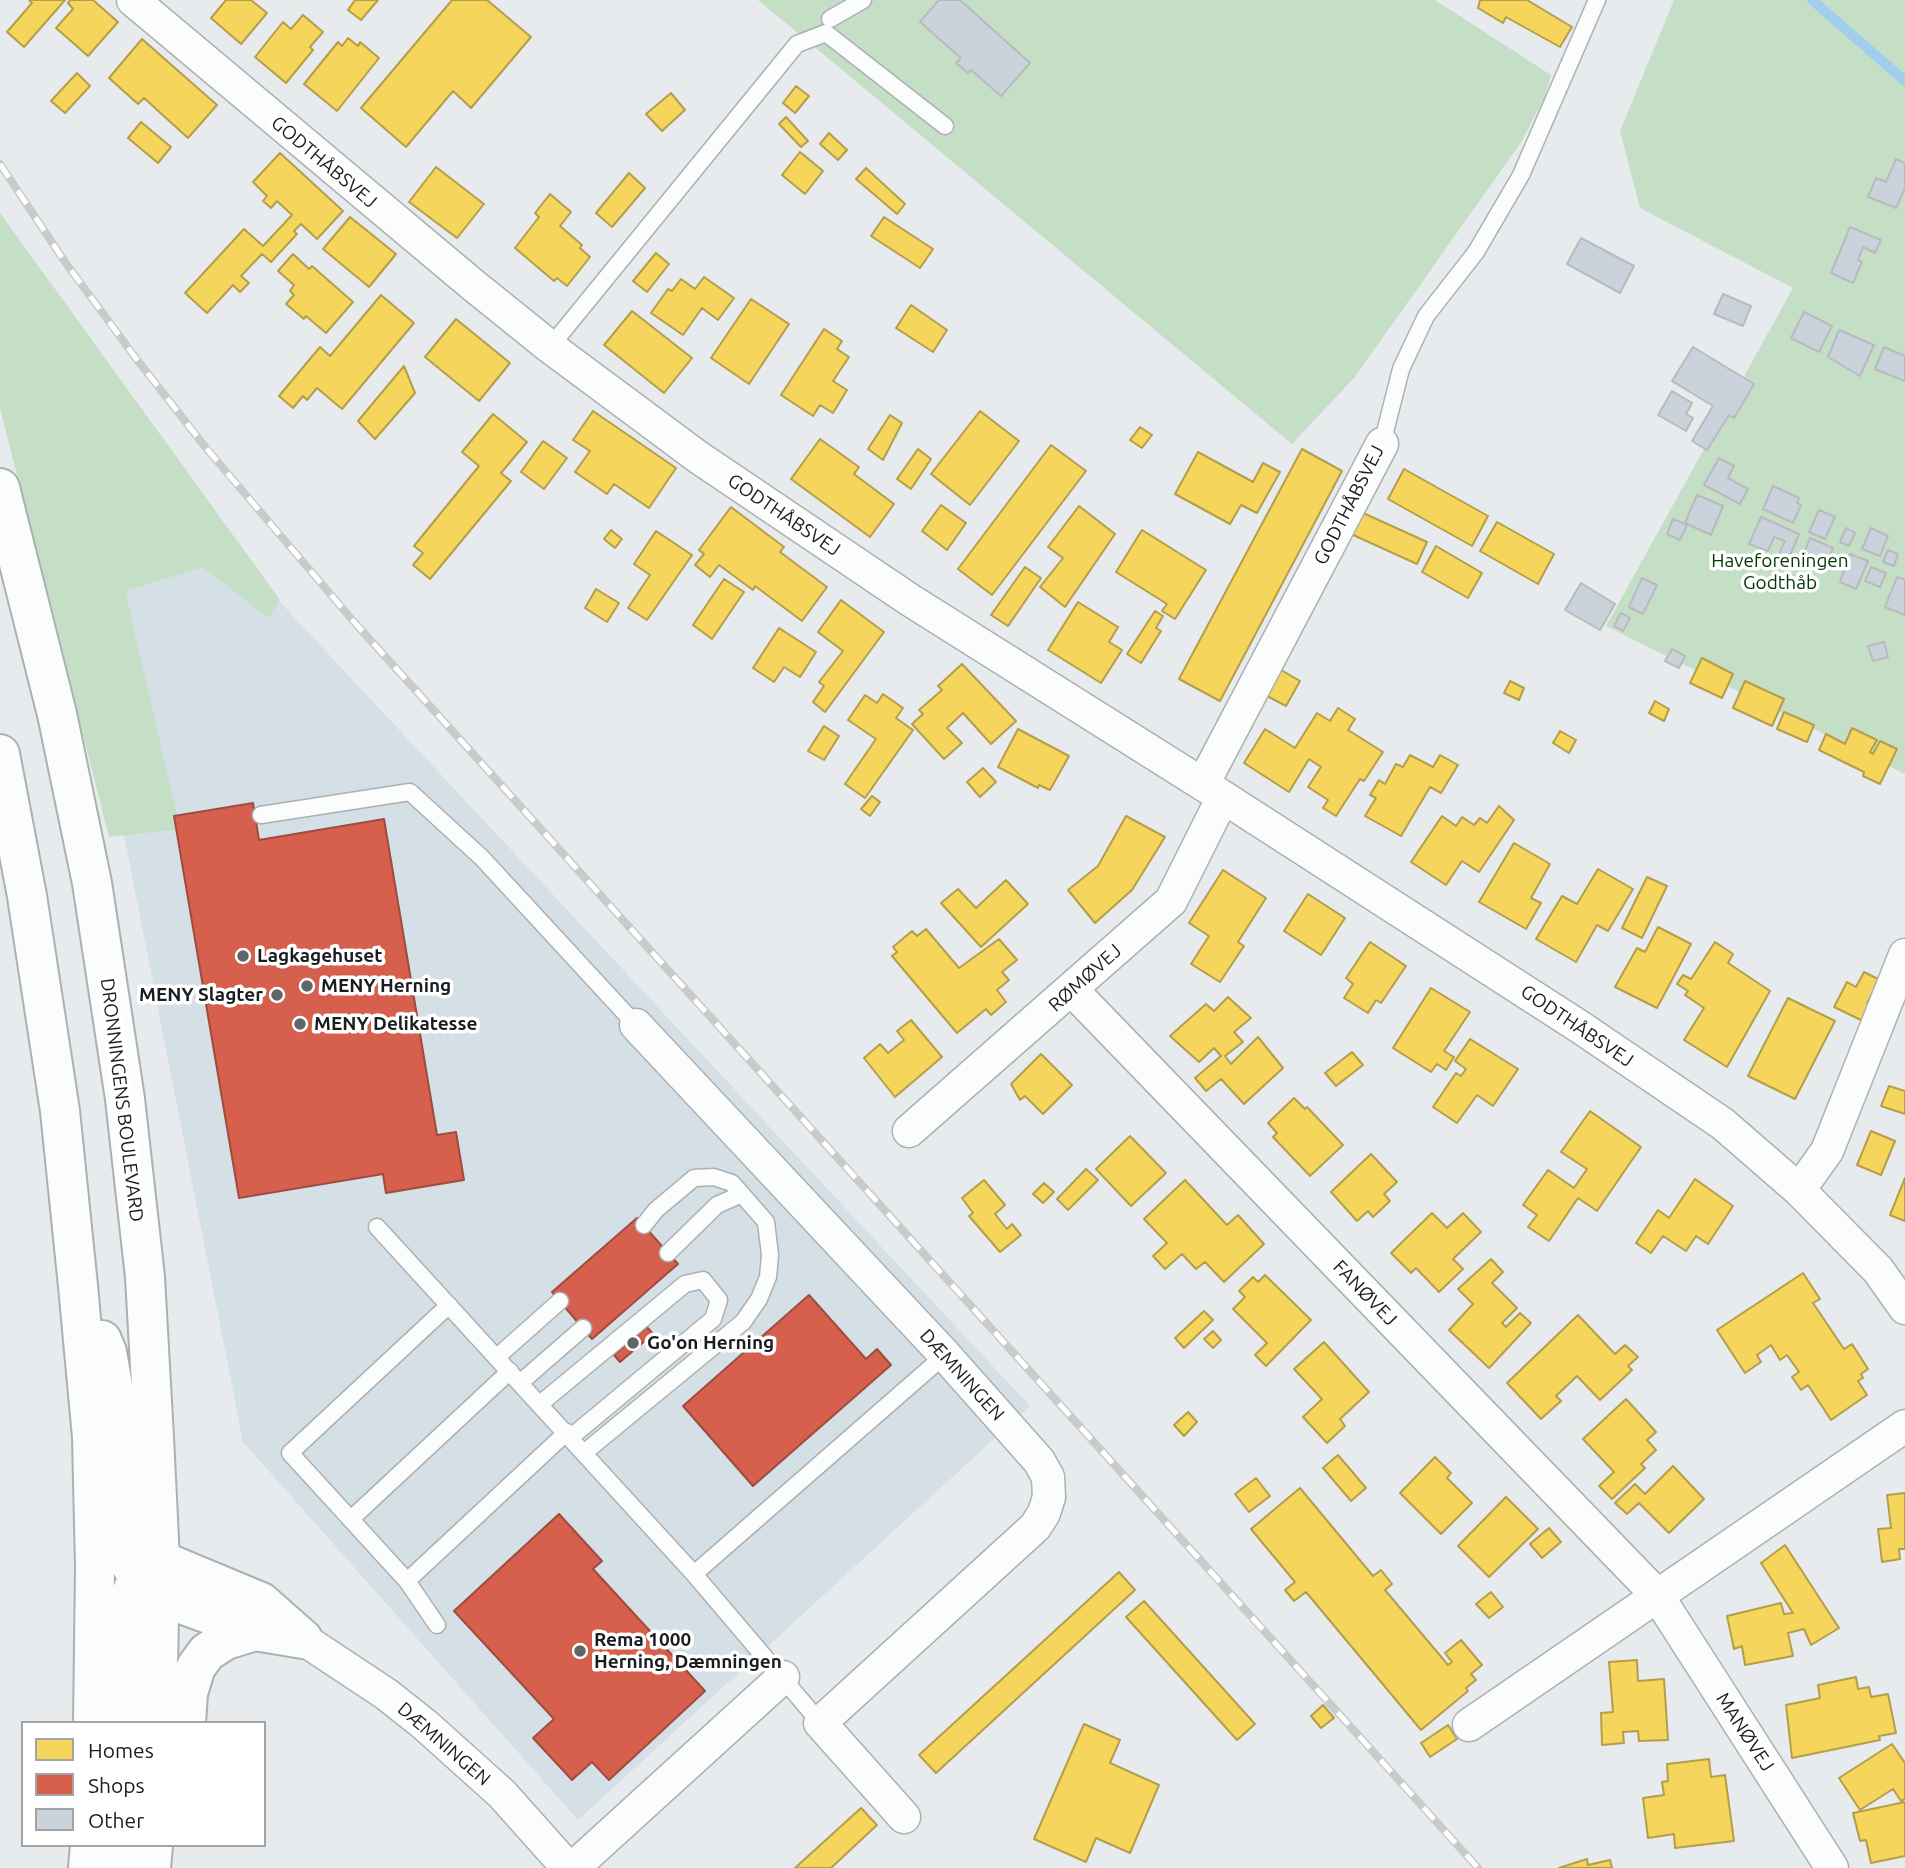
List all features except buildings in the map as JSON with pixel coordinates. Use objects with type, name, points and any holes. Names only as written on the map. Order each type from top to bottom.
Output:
[{"type":"main road","name":"DRONNINGENS BOULEVARD","points":[[0,488],[57,714],[90,870],[125,1099],[145,1277],[157,1721]]},
{"type":"main road","points":[[0,754],[27,896],[60,1111],[78,1286],[92,1463],[95,1567],[93,1721]]},
{"type":"main road","points":[[78,1286],[107,1352],[118,1414],[122,1531],[129,1562],[152,1578],[255,1631],[303,1639]]},
{"type":"main road","points":[[152,1578],[261,1602],[303,1639]]},
{"type":"main road","points":[[121,1721],[125,1608],[152,1578]]},
{"type":"main road","points":[[186,1721],[188,1693],[196,1667],[207,1652],[226,1640],[255,1631]]},
{"type":"main road","points":[[89,1868],[90,1847]]},
{"type":"main road","points":[[116,1868],[146,1851]]},
{"type":"street","name":"GODTHÅBSVEJ","points":[[133,0],[363,195],[550,347],[698,457],[910,600],[1213,790],[1580,1027],[1701,1109],[1798,1190],[1878,1270],[1905,1308]]},
{"type":"street","name":"GODTHÅBSVEJ","points":[[1213,790],[1382,444]]},
{"type":"street","name":"RØMØVEJ","points":[[909,1131],[1171,901],[1213,790]]},
{"type":"street","points":[[1798,1190],[1827,1151],[1905,955]]},
{"type":"street","name":"FANØVEJ","points":[[1072,990],[1657,1595]]},
{"type":"street","name":"DÆMNINGEN","points":[[636,1025],[945,1355],[1039,1461],[1048,1477],[1049,1497],[1044,1513],[1009,1553],[821,1724]]},
{"type":"street","points":[[1469,1725],[1905,1426]]},
{"type":"street","name":"MANØVEJ","points":[[1657,1595],[1832,1868]]},
{"type":"street","name":"DÆMNINGEN","points":[[303,1639],[386,1694],[424,1724],[502,1794],[570,1868],[783,1677]]},
{"type":"street","points":[[821,1724],[904,1817]]},
{"type":"lane","points":[[828,26],[835,0]]},
{"type":"lane","points":[[550,347],[797,44],[828,26],[863,0]]},
{"type":"lane","name":"GODTHÅBSVEJ","points":[[1382,444],[1401,369],[1426,316],[1476,252],[1521,175],[1597,0]]},
{"type":"lane","points":[[828,26],[945,126]]},
{"type":"lane","points":[[261,815],[410,792],[482,858],[636,1025]]},
{"type":"lane","points":[[585,1452],[743,1322],[759,1299],[768,1277],[771,1255],[766,1222],[732,1183],[714,1177],[694,1178],[656,1210],[645,1225]]},
{"type":"lane","points":[[668,1253],[718,1205],[743,1194]]},
{"type":"lane","points":[[377,1227],[694,1574],[821,1724]]},
{"type":"lane","points":[[407,1581],[569,1435],[713,1319],[719,1300],[703,1280],[685,1284],[540,1404]]},
{"type":"lane","points":[[497,1357],[560,1301]]},
{"type":"lane","points":[[437,1625],[407,1581],[290,1453],[449,1305]]},
{"type":"lane","points":[[351,1519],[515,1377],[583,1328]]},
{"type":"lane","points":[[694,1574],[945,1355]]},
{"type":"shaded area","points":[[223,541],[1030,1406],[578,1820],[243,1442],[74,580]]},
{"type":"green space","points":[[758,0],[1435,0],[1551,75],[1544,99],[1520,144],[1354,378],[1292,444]]},
{"type":"green space","name":"Haveforeningen Godthåb","points":[[1674,0],[1905,0],[1905,774],[1606,626],[1793,288],[1640,208],[1620,131]]},
{"type":"green space","points":[[0,213],[280,600],[268,618],[203,567],[125,591],[180,829],[109,837],[0,408]]},
{"type":"waterway","points":[[1812,0],[1905,81]]},
{"type":"railway","points":[[0,164],[65,262],[135,357],[206,448],[355,623],[1478,1868]]},
{"type":"place","name":"Lagkagehuset","points":[[243,956]]},
{"type":"place","name":"MENY Herning","points":[[307,986]]},
{"type":"place","name":"MENY Slagter","points":[[277,995]]},
{"type":"place","name":"MENY Delikatesse","points":[[300,1024]]},
{"type":"place","name":"Go'on Herning","points":[[633,1343]]},
{"type":"place","name":"Rema 1000 Herning, Dæmningen","points":[[580,1651]]}]
